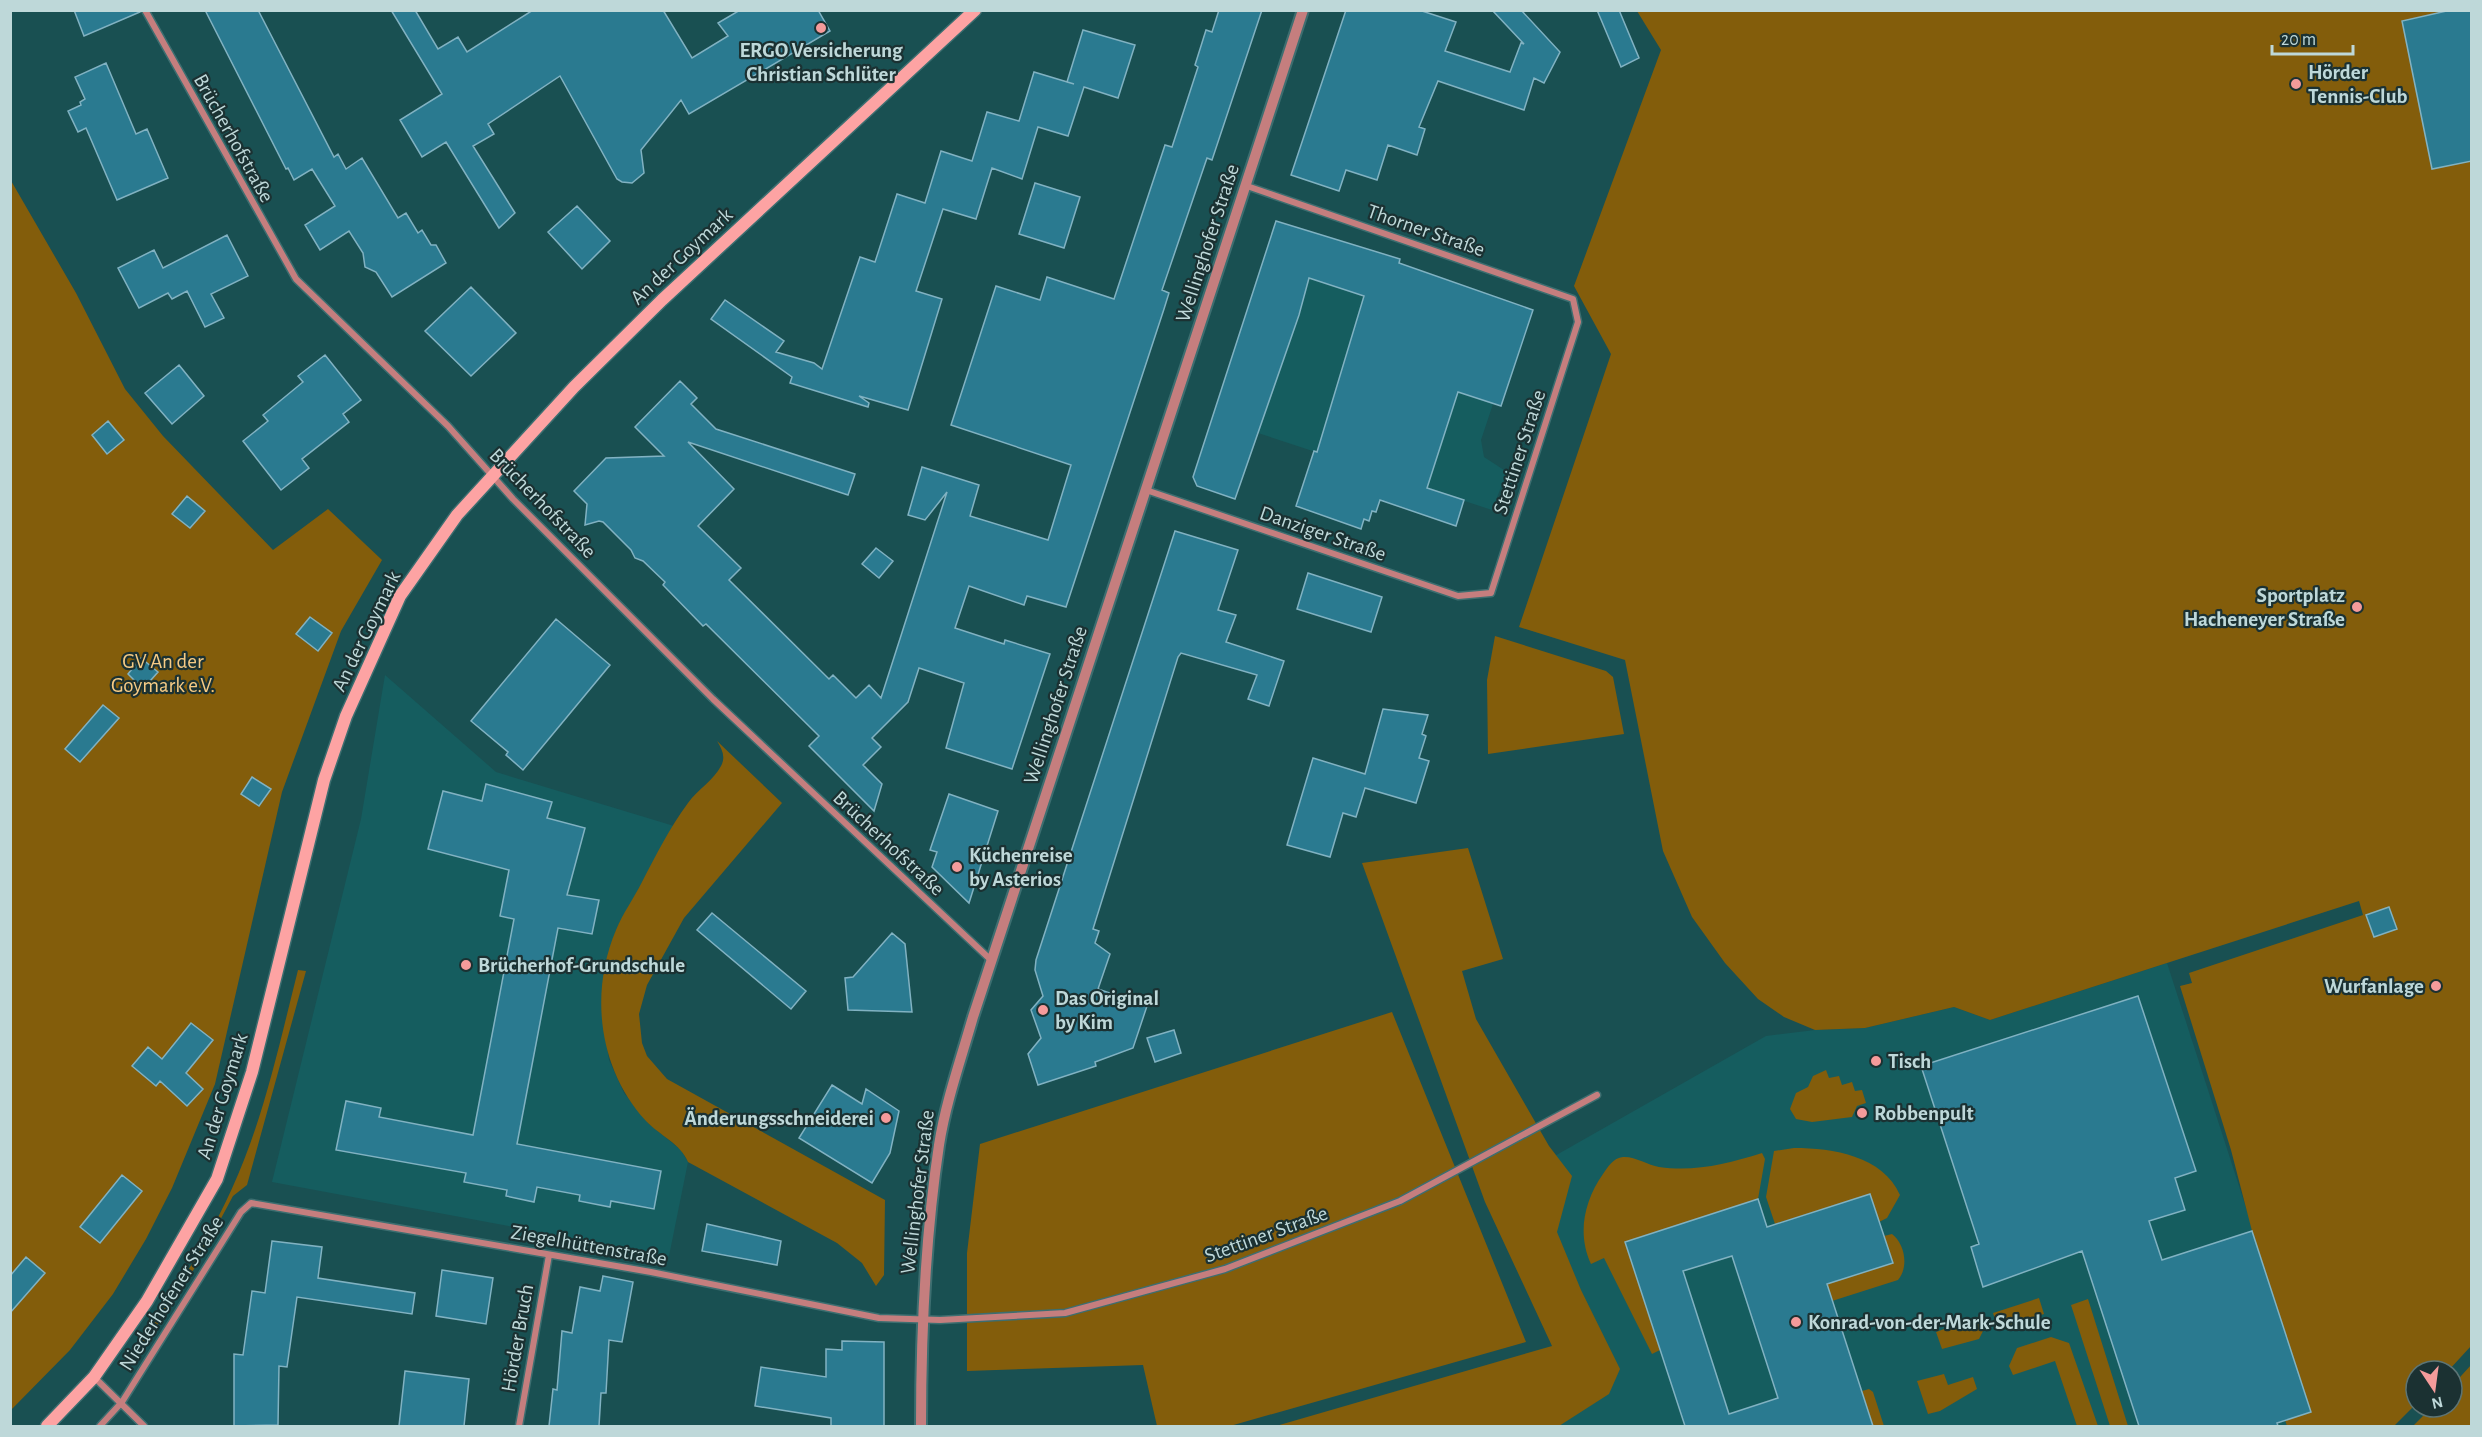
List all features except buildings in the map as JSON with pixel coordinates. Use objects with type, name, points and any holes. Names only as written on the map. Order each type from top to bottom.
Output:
[{"type":"main road","name":"An der Goymark","points":[[46,1426],[94,1377],[147,1301],[216,1179],[252,1072],[324,780],[346,716],[400,596],[457,515],[574,387],[662,300],[975,10]]},
{"type":"street","name":"Brücherhofstraße","points":[[145,10],[296,279],[448,426],[492,475],[713,699],[991,960]]},
{"type":"street","name":"Wellinghofer Straße","points":[[921,1426],[922,1320],[938,1156],[945,1114],[991,960],[1303,10]]},
{"type":"street","name":"Thorner Straße","points":[[1247,186],[1573,299],[1578,322]]},
{"type":"street","name":"Stettiner Straße","points":[[1491,593],[1578,322]]},
{"type":"street","name":"Danziger Straße","points":[[1146,490],[1458,596],[1491,593]]},
{"type":"street","name":"Stettiner Straße","points":[[922,1320],[1065,1313],[1225,1269],[1400,1201],[1596,1095]]},
{"type":"street","name":"Niederhofener Straße","points":[[122,1402],[241,1212],[251,1203]]},
{"type":"street","name":"Ziegelhüttenstraße","points":[[251,1203],[691,1279],[879,1318],[922,1320]]},
{"type":"street","name":"Hörder Bruch","points":[[519,1426],[549,1255]]},
{"type":"street","name":"Niederhofener Straße","points":[[94,1377],[144,1426]]},
{"type":"street","points":[[100,1426],[122,1402]]},
{"type":"shaded area","points":[[1299,275],[1385,302],[1466,370],[1509,383],[1501,406],[1493,404],[1481,440],[1484,457],[1507,472],[1492,510],[1258,433]]},
{"type":"shaded area","name":"Brücherhof-Grundschule","points":[[385,675],[496,772],[674,826],[616,930],[604,979],[602,1013],[609,1060],[624,1093],[649,1124],[681,1150],[688,1162],[669,1256],[272,1182],[361,819]]},
{"type":"shaded area","points":[[2167,963],[2249,1217],[2344,1426],[1532,1426],[1584,1376],[1530,1170],[1766,1036],[1815,1030],[1865,1028],[1954,1007],[1990,1020]]},
{"type":"green space","points":[[1637,11],[2471,11],[2471,1346],[2459,1359],[2404,1359],[2404,1416],[2394,1426],[2287,1426],[2285,1420],[2310,1411],[2252,1231],[2231,1150],[2180,986],[2192,983],[2189,973],[2363,915],[2359,901],[1990,1020],[1954,1007],[1865,1028],[1815,1030],[1784,1017],[1758,999],[1725,963],[1692,917],[1663,851],[1625,660],[1519,627],[1611,354],[1574,286],[1661,50]]},
{"type":"green space","name":"GV An der Goymark e.V.","points":[[10,179],[76,293],[125,389],[163,436],[273,550],[328,509],[382,560],[341,631],[282,792],[215,1084],[172,1188],[146,1239],[113,1294],[70,1350],[11,1410]]},
{"type":"green space","points":[[1495,636],[1606,671],[1613,677],[1624,734],[1488,754],[1487,680]]},
{"type":"green space","points":[[717,741],[782,803],[684,918],[647,985],[639,1014],[642,1043],[647,1056],[667,1079],[885,1200],[884,1275],[876,1286],[862,1263],[837,1243],[688,1162],[680,1150],[651,1126],[630,1101],[609,1055],[603,1030],[601,1005],[608,954],[616,930],[675,822],[692,798],[721,766],[723,756]]},
{"type":"green space","points":[[1468,848],[1503,959],[1462,971],[1476,1019],[1549,1146],[1572,1176],[1557,1232],[1581,1290],[1620,1369],[1609,1394],[1559,1426],[1276,1426],[1552,1346],[1485,1202],[1362,863]]},
{"type":"green space","points":[[298,970],[306,971],[247,1185],[233,1196],[194,1269],[142,1349],[138,1347],[183,1279],[234,1185],[253,1137],[267,1090]]},
{"type":"green space","points":[[1392,1012],[1526,1342],[1230,1426],[1157,1426],[1143,1365],[967,1371],[967,1253],[980,1144]]},
{"type":"green space","points":[[1826,1070],[1829,1078],[1839,1076],[1842,1085],[1852,1082],[1855,1091],[1862,1090],[1866,1103],[1857,1106],[1852,1117],[1812,1122],[1796,1119],[1790,1109],[1796,1093],[1808,1087],[1813,1076]]},
{"type":"green space","points":[[1794,1148],[1840,1153],[1869,1163],[1882,1171],[1900,1195],[1887,1218],[1879,1222],[1870,1194],[1775,1224],[1766,1197],[1774,1151]]},
{"type":"green space","points":[[1762,1153],[1765,1159],[1758,1199],[1625,1242],[1660,1350],[1652,1354],[1604,1258],[1591,1264],[1587,1253],[1584,1241],[1585,1218],[1596,1184],[1611,1163],[1623,1157],[1659,1167],[1698,1168],[1724,1164]]},
{"type":"green space","points":[[1892,1234],[1900,1244],[1904,1256],[1904,1269],[1898,1280],[1832,1301],[1827,1284],[1892,1263],[1884,1236]]},
{"type":"green space","points":[[2039,1298],[2044,1314],[1998,1329],[1993,1313]]},
{"type":"green space","points":[[2088,1299],[2128,1426],[2110,1426],[2071,1305]]},
{"type":"green space","points":[[1980,1316],[1984,1329],[1979,1339],[1942,1349],[1936,1332]]},
{"type":"green space","points":[[2051,1337],[2069,1343],[2098,1426],[2077,1426],[2055,1361],[2013,1375],[2009,1366],[2017,1348]]},
{"type":"green space","points":[[2471,1365],[2471,1426],[2413,1426],[2420,1419],[2464,1419],[2464,1373]]},
{"type":"green space","points":[[1944,1374],[1948,1385],[1973,1377],[1977,1389],[1940,1411],[1928,1414],[1917,1381]]},
{"type":"green space","points":[[1869,1389],[1873,1392],[1884,1426],[1873,1426],[1862,1391]]},
{"type":"place","name":"ERGO Versicherung Christian Schlüter","points":[[821,28]]},
{"type":"place","name":"Hörder Tennis-Club","points":[[2296,84]]},
{"type":"place","name":"Sportplatz Hacheneyer Straße","points":[[2357,607]]},
{"type":"place","name":"Küchenreise by Asterios","points":[[957,867]]},
{"type":"place","name":"Brücherhof-Grundschule","points":[[466,965]]},
{"type":"place","name":"Wurfanlage","points":[[2436,986]]},
{"type":"place","name":"Das Original by Kim","points":[[1043,1010]]},
{"type":"place","name":"Tisch","points":[[1876,1061]]},
{"type":"place","name":"Robbenpult","points":[[1862,1113]]},
{"type":"place","name":"Änderungsschneiderei","points":[[886,1118]]},
{"type":"place","name":"Konrad-von-der-Mark-Schule","points":[[1796,1322]]}]
